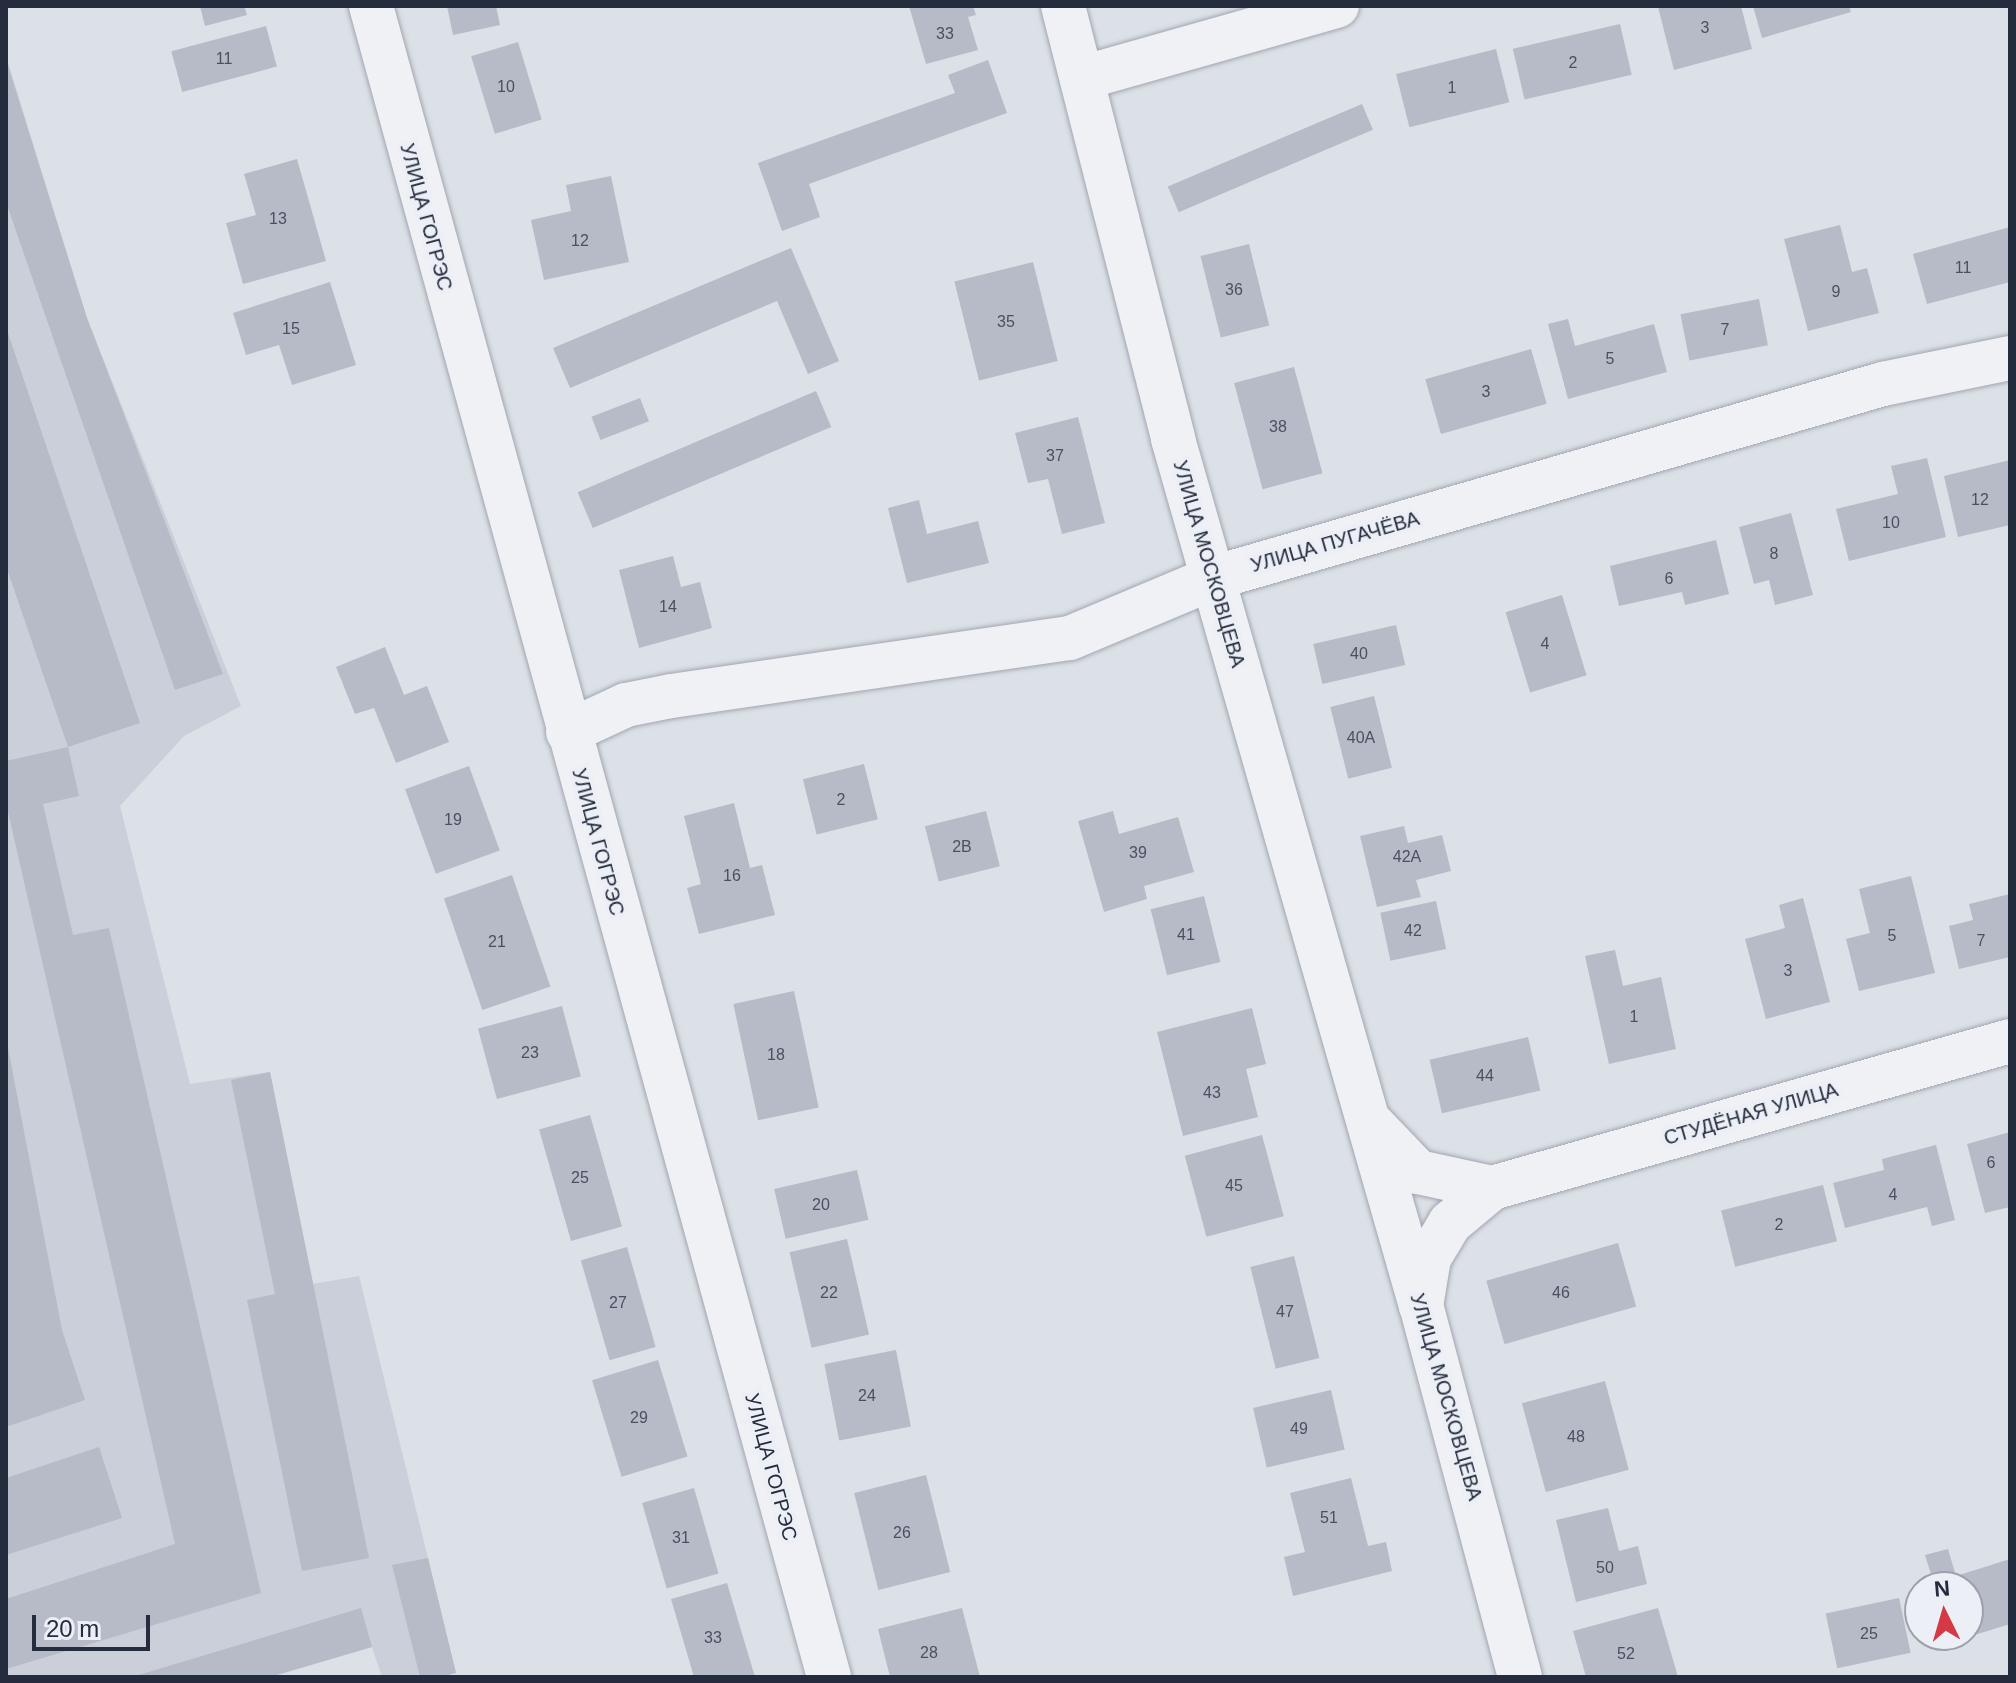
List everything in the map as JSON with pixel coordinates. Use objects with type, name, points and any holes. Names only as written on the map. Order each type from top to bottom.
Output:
[{"type":"street","name":"УЛИЦА ГОГРЭС","points":[[371,6],[829,1677]]},
{"type":"street","name":"УЛИЦА МОСКОВЦЕВА","points":[[1063,6],[1213,578],[1421,1306],[1520,1677]]},
{"type":"street","points":[[1082,78],[1337,6]]},
{"type":"street","name":"УЛИЦА ПУГАЧЁВА","points":[[568,732],[641,702],[1070,638],[1213,578],[1883,384],[2010,358]]},
{"type":"street","name":"СТУДЁНАЯ УЛИЦА","points":[[1492,1188],[2010,1041]]},
{"type":"street","name":"УЛИЦА МОСКОВЦЕВА","points":[[1368,1118],[1418,1172],[1492,1188]]},
{"type":"street","points":[[1421,1306],[1429,1258],[1450,1223],[1492,1188]]},
{"type":"shaded area","points":[[6,56],[87,318],[241,706],[184,736],[120,806],[190,1084],[270,1072],[313,1284],[359,1276],[456,1673],[382,1677],[372,1647],[270,1677],[6,1677]]},
{"type":"building","points":[[200,6],[244,6],[247,15],[205,26]]},
{"type":"building","points":[[447,6],[496,6],[500,25],[453,35]]},
{"type":"building","points":[[909,6],[973,6],[976,15],[968,17],[978,50],[926,64]]},
{"type":"building","points":[[1741,6],[1752,49],[1674,70],[1658,7]]},
{"type":"building","points":[[1753,6],[1849,6],[1851,12],[1762,38]]},
{"type":"building","points":[[1620,24],[1632,75],[1525,99],[1513,49]]},
{"type":"building","points":[[266,26],[277,67],[182,92],[171,51]]},
{"type":"building","points":[[518,42],[542,119],[495,134],[471,56]]},
{"type":"building","points":[[1496,49],[1509,102],[1409,127],[1396,74]]},
{"type":"building","points":[[6,59],[87,318],[223,674],[175,690],[6,202]]},
{"type":"building","points":[[988,60],[1007,113],[809,184],[820,217],[782,231],[758,163],[955,93],[948,75]]},
{"type":"building","points":[[1362,104],[1373,130],[1179,212],[1168,186]]},
{"type":"building","points":[[297,159],[326,261],[243,284],[226,223],[256,215],[244,174]]},
{"type":"building","points":[[611,176],[629,262],[544,280],[531,220],[571,211],[566,185]]},
{"type":"building","points":[[1840,225],[1852,272],[1867,268],[1879,313],[1808,331],[1784,239]]},
{"type":"building","points":[[2010,227],[2010,282],[1927,304],[1913,254]]},
{"type":"building","points":[[1249,244],[1269,326],[1221,338],[1200,256]]},
{"type":"building","points":[[791,248],[839,361],[808,374],[777,301],[570,388],[553,348]]},
{"type":"building","points":[[1033,262],[1058,361],[979,381],[954,282]]},
{"type":"building","points":[[330,282],[356,365],[292,385],[279,345],[246,355],[233,313]]},
{"type":"building","points":[[1759,299],[1768,345],[1689,360],[1680,314]]},
{"type":"building","points":[[1568,319],[1575,346],[1654,324],[1667,372],[1568,399],[1548,324]]},
{"type":"building","points":[[7,330],[140,723],[68,747],[6,566]]},
{"type":"building","points":[[1531,349],[1547,404],[1441,434],[1425,379]]},
{"type":"building","points":[[1294,367],[1322,473],[1263,489],[1234,383]]},
{"type":"building","points":[[816,391],[831,427],[593,528],[578,492]]},
{"type":"building","points":[[640,398],[649,421],[600,440],[591,417]]},
{"type":"building","points":[[1078,417],[1105,523],[1062,534],[1048,479],[1028,483],[1015,433]]},
{"type":"building","points":[[1927,458],[1946,537],[1849,561],[1836,509],[1898,494],[1891,466]]},
{"type":"building","points":[[2010,460],[2010,525],[1958,537],[1944,476]]},
{"type":"building","points":[[919,500],[927,534],[978,521],[989,563],[907,583],[888,508]]},
{"type":"building","points":[[1791,513],[1813,595],[1775,605],[1769,580],[1754,584],[1739,527]]},
{"type":"building","points":[[1716,540],[1729,594],[1685,605],[1682,592],[1619,606],[1610,566]]},
{"type":"building","points":[[673,556],[681,587],[700,582],[712,628],[639,648],[619,570]]},
{"type":"building","points":[[1562,595],[1587,675],[1530,693],[1506,612]]},
{"type":"building","points":[[1396,625],[1405,665],[1322,684],[1313,644]]},
{"type":"building","points":[[385,647],[404,695],[427,686],[449,742],[396,763],[374,708],[355,714],[336,667]]},
{"type":"building","points":[[1374,696],[1392,768],[1348,779],[1330,707]]},
{"type":"building","points":[[68,747],[79,796],[43,804],[73,935],[109,928],[261,1593],[6,1669],[6,1599],[175,1544],[6,803],[6,761]]},
{"type":"building","points":[[864,764],[878,819],[817,835],[803,779]]},
{"type":"building","points":[[469,766],[500,851],[436,874],[405,789]]},
{"type":"building","points":[[734,803],[750,868],[762,865],[775,915],[699,934],[687,888],[701,884],[684,816]]},
{"type":"building","points":[[986,811],[1000,866],[939,882],[925,826]]},
{"type":"building","points":[[1113,811],[1119,834],[1178,817],[1194,872],[1144,886],[1147,899],[1104,912],[1078,821]]},
{"type":"building","points":[[1404,826],[1408,843],[1442,835],[1451,871],[1416,880],[1421,897],[1377,907],[1360,836]]},
{"type":"building","points":[[512,875],[550,987],[482,1010],[444,898]]},
{"type":"building","points":[[1911,876],[1935,973],[1859,991],[1846,939],[1870,933],[1859,889]]},
{"type":"building","points":[[2010,894],[2010,957],[1959,969],[1949,926],[1973,920],[1969,904]]},
{"type":"building","points":[[1204,896],[1220,962],[1167,975],[1151,909]]},
{"type":"building","points":[[1803,898],[1830,1002],[1766,1019],[1745,939],[1785,928],[1779,905]]},
{"type":"building","points":[[1436,901],[1446,949],[1390,961],[1380,913]]},
{"type":"building","points":[[1615,950],[1623,986],[1661,977],[1676,1049],[1609,1064],[1585,956]]},
{"type":"building","points":[[794,991],[819,1107],[758,1120],[733,1004]]},
{"type":"building","points":[[562,1006],[581,1077],[497,1099],[478,1029]]},
{"type":"building","points":[[1252,1008],[1266,1064],[1246,1069],[1258,1117],[1183,1136],[1157,1032]]},
{"type":"building","points":[[6,1037],[62,1330],[85,1400],[6,1427]]},
{"type":"building","points":[[1528,1037],[1540,1091],[1442,1113],[1430,1060]]},
{"type":"building","points":[[270,1072],[369,1558],[302,1571],[247,1300],[275,1294],[231,1080]]},
{"type":"building","points":[[590,1115],[622,1227],[571,1241],[539,1130]]},
{"type":"building","points":[[2010,1132],[2010,1207],[1985,1213],[1967,1144]]},
{"type":"building","points":[[1262,1135],[1284,1216],[1206,1237],[1185,1156]]},
{"type":"building","points":[[1936,1145],[1955,1220],[1932,1226],[1927,1207],[1845,1228],[1833,1183],[1884,1170],[1882,1159]]},
{"type":"building","points":[[857,1170],[868,1220],[786,1239],[774,1189]]},
{"type":"building","points":[[1823,1185],[1837,1241],[1735,1267],[1721,1210]]},
{"type":"building","points":[[847,1239],[869,1334],[812,1348],[790,1252]]},
{"type":"building","points":[[1618,1243],[1636,1306],[1504,1344],[1486,1281]]},
{"type":"building","points":[[627,1247],[656,1347],[610,1360],[581,1260]]},
{"type":"building","points":[[1294,1256],[1319,1358],[1276,1369],[1250,1267]]},
{"type":"building","points":[[896,1350],[911,1427],[839,1440],[824,1364]]},
{"type":"building","points":[[658,1360],[688,1457],[622,1477],[592,1380]]},
{"type":"building","points":[[1605,1381],[1629,1470],[1546,1492],[1522,1403]]},
{"type":"building","points":[[1331,1390],[1345,1449],[1267,1467],[1253,1408]]},
{"type":"building","points":[[99,1447],[122,1518],[6,1555],[6,1478]]},
{"type":"building","points":[[926,1475],[950,1572],[878,1590],[854,1493]]},
{"type":"building","points":[[1351,1478],[1368,1546],[1386,1542],[1392,1571],[1293,1596],[1284,1557],[1305,1552],[1290,1493]]},
{"type":"building","points":[[694,1488],[719,1574],[667,1588],[642,1503]]},
{"type":"building","points":[[1608,1508],[1619,1551],[1638,1546],[1647,1584],[1576,1602],[1556,1520]]},
{"type":"building","points":[[1948,1549],[1955,1571],[1930,1571],[1925,1555]]},
{"type":"building","points":[[428,1558],[456,1673],[440,1677],[420,1677],[392,1565]]},
{"type":"building","points":[[2010,1559],[2010,1624],[1984,1632],[1984,1571],[1972,1571]]},
{"type":"building","points":[[727,1583],[755,1677],[694,1677],[671,1599]]},
{"type":"building","points":[[1899,1598],[1904,1622],[1904,1651],[1911,1653],[1837,1668],[1826,1614]]},
{"type":"building","points":[[361,1608],[372,1647],[270,1677],[132,1677]]},
{"type":"building","points":[[962,1608],[980,1677],[890,1677],[878,1629]]},
{"type":"building","points":[[1658,1608],[1678,1677],[1586,1677],[1573,1631]]}]
